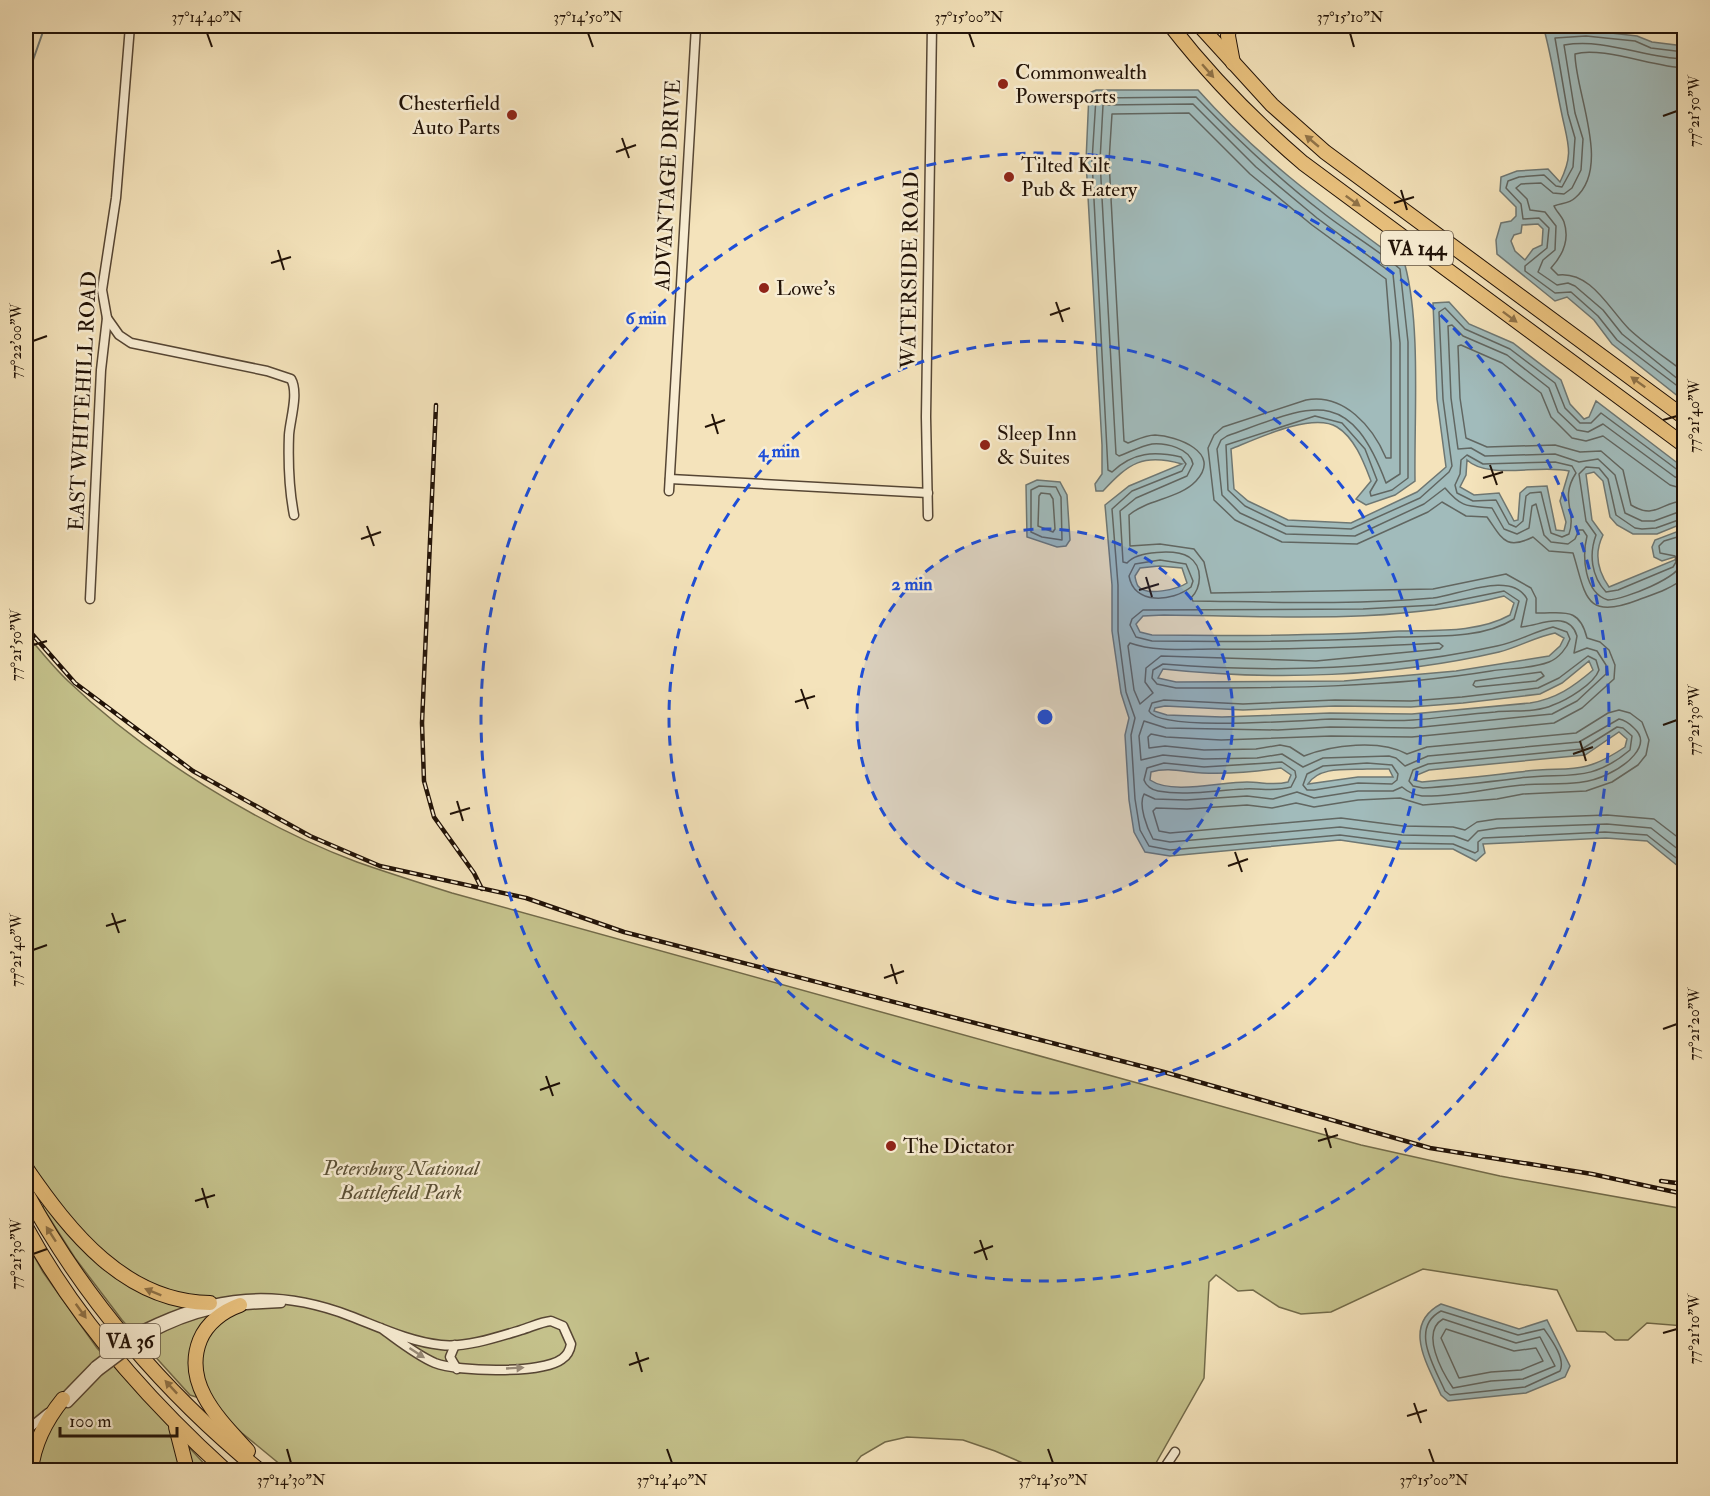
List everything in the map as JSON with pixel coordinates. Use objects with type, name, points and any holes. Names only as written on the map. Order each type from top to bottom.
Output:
[{"type":"main road","name":"VA 144","points":[[1171,26],[1230,94],[1303,163],[1684,445]]},
{"type":"main road","name":"VA 144","points":[[1200,26],[1272,105],[1325,152],[1684,417]]},
{"type":"main road","points":[[1230,26],[1228,36],[1234,65]]},
{"type":"main road","points":[[26,1168],[69,1227],[104,1261],[129,1279],[158,1294],[192,1303],[210,1303]]},
{"type":"main road","name":"VA 36","points":[[26,1191],[72,1266],[134,1347],[192,1409],[259,1470]]},
{"type":"main road","name":"VA 36","points":[[26,1227],[90,1324],[174,1422],[225,1470]]},
{"type":"main road","points":[[240,1305],[218,1317],[202,1335],[195,1357],[196,1377],[204,1397],[266,1470]]},
{"type":"main road","points":[[32,1470],[44,1427],[66,1401]]},
{"type":"main road","points":[[37,1470],[46,1437],[66,1401]]},
{"type":"main road","points":[[174,1422],[187,1470]]},
{"type":"street","name":"EAST WHITEHILL ROAD","points":[[90,599],[101,370],[106,318],[102,290],[117,198],[130,26]]},
{"type":"street","name":"ADVANTAGE DRIVE","points":[[669,491],[696,26]]},
{"type":"street","name":"WATERSIDE ROAD","points":[[928,516],[932,26]]},
{"type":"street","points":[[106,318],[119,335],[132,343],[267,371],[291,380],[294,388],[289,436],[290,486],[294,515]]},
{"type":"street","points":[[670,479],[927,493]]},
{"type":"street","points":[[26,1431],[66,1401],[97,1368],[145,1332],[188,1309],[210,1303],[256,1297],[296,1303],[339,1312],[431,1343],[455,1345],[551,1321],[563,1326],[571,1344],[567,1355],[556,1363],[528,1367],[457,1369],[422,1357],[381,1328]]},
{"type":"street","points":[[145,1332],[189,1315],[240,1305],[296,1303]]},
{"type":"street","points":[[455,1345],[450,1357],[457,1369]]},
{"type":"street","points":[[1163,1470],[1175,1452]]},
{"type":"green space","name":"Petersburg National Battlefield Park","points":[[26,634],[62,676],[98,709],[167,761],[242,808],[281,829],[357,862],[452,893],[1361,1145],[1500,1176],[1684,1209],[1684,1326],[1647,1323],[1628,1340],[1615,1340],[1605,1332],[1577,1331],[1557,1290],[1423,1269],[1331,1312],[1301,1314],[1279,1307],[1253,1290],[1238,1291],[1216,1275],[1209,1282],[1204,1378],[1152,1470],[1039,1470],[963,1440],[907,1437],[885,1442],[861,1456],[850,1470],[287,1470],[242,1433],[197,1390],[196,1397],[190,1395],[122,1320],[75,1258],[43,1208],[46,1190],[26,1151]]},
{"type":"green space","points":[[26,1242],[43,1272],[97,1348],[210,1470],[26,1470]]},
{"type":"water","points":[[1585,30],[1637,36],[1652,42],[1684,46],[1684,397],[1679,397],[1612,344],[1594,320],[1567,297],[1555,301],[1497,254],[1496,240],[1501,223],[1511,221],[1516,216],[1516,207],[1500,191],[1501,177],[1517,171],[1548,169],[1560,182],[1567,164],[1568,142],[1545,33]],"holes":[[[1538,224],[1543,229],[1542,245],[1533,249],[1525,260],[1515,251],[1511,241],[1514,235],[1521,233],[1522,225]]]},
{"type":"water","points":[[1096,90],[1198,90],[1246,139],[1297,183],[1405,265],[1410,289],[1415,343],[1415,481],[1395,495],[1366,505],[1356,499],[1371,481],[1354,444],[1337,427],[1326,423],[1313,423],[1284,429],[1231,449],[1234,489],[1248,501],[1288,520],[1351,523],[1417,492],[1446,467],[1437,399],[1433,303],[1449,302],[1469,324],[1513,343],[1561,380],[1570,404],[1584,419],[1589,417],[1596,401],[1684,468],[1684,523],[1657,534],[1633,534],[1617,525],[1610,517],[1603,481],[1594,472],[1586,474],[1592,520],[1603,535],[1598,548],[1599,568],[1609,587],[1684,556],[1684,871],[1647,841],[1606,838],[1483,844],[1485,853],[1476,861],[1453,849],[1401,849],[1340,840],[1170,856],[1145,852],[1134,832],[1129,800],[1125,735],[1129,718],[1121,693],[1112,631],[1112,585],[1105,505],[1129,486],[1182,464],[1147,460],[1129,467],[1103,491],[1096,491],[1095,484],[1102,474],[1102,445],[1086,161],[1089,93]],"holes":[[[1467,460],[1476,466],[1488,469],[1569,471],[1560,501],[1566,522],[1564,531],[1556,530],[1547,486],[1527,487],[1520,493],[1518,520],[1514,521],[1499,493],[1474,495],[1460,487],[1466,475]],[[1159,566],[1182,568],[1187,583],[1177,588],[1148,591],[1138,586],[1135,576],[1140,568]],[[1504,596],[1514,603],[1510,615],[1498,621],[1470,628],[1442,630],[1337,634],[1152,635],[1140,632],[1136,624],[1143,616],[1164,615],[1335,617],[1420,611]],[[1555,633],[1564,638],[1560,646],[1549,656],[1456,671],[1344,681],[1176,682],[1158,678],[1163,669],[1247,675],[1374,672],[1499,652]],[[1589,661],[1593,670],[1578,682],[1556,695],[1530,703],[1412,714],[1330,713],[1222,717],[1167,715],[1154,711],[1155,708],[1165,706],[1243,710],[1335,706],[1411,707],[1540,694],[1562,683]],[[1619,732],[1627,739],[1625,747],[1609,757],[1584,767],[1422,782],[1414,780],[1417,775],[1429,770],[1585,755]],[[1281,768],[1291,775],[1288,782],[1283,783],[1247,782],[1197,787],[1171,787],[1150,780],[1151,772],[1164,770],[1212,773]],[[1351,769],[1389,769],[1393,777],[1358,777],[1308,784],[1319,774]]]},
{"type":"water","points":[[1037,480],[1060,482],[1067,495],[1070,540],[1066,546],[1057,547],[1027,537],[1026,485]]},
{"type":"water","points":[[1684,529],[1684,554],[1662,561],[1654,557],[1652,547],[1655,540]]},
{"type":"water","points":[[1441,1304],[1519,1329],[1547,1320],[1570,1366],[1565,1377],[1526,1393],[1448,1401],[1441,1395],[1430,1371],[1421,1346],[1420,1334],[1422,1323],[1429,1313]]},
{"type":"waterway","points":[[26,80],[45,26]]},
{"type":"railway","points":[[436,405],[422,723],[424,781],[434,817],[474,873],[482,889]]},
{"type":"railway","points":[[26,627],[75,683],[193,771],[310,836],[380,866],[526,898],[624,932],[1164,1072],[1430,1148],[1592,1174],[1684,1194]]},
{"type":"railway","points":[[1661,1181],[1684,1184]]},
{"type":"place","name":"Commonwealth Powersports","points":[[1003,84]]},
{"type":"place","name":"Chesterfield Auto Parts","points":[[512,115]]},
{"type":"place","name":"Tilted Kilt Pub & Eatery","points":[[1009,177]]},
{"type":"place","name":"Lowe's","points":[[764,288]]},
{"type":"place","name":"Sleep Inn & Suites","points":[[985,445]]},
{"type":"place","name":"The Dictator","points":[[891,1146]]}]
